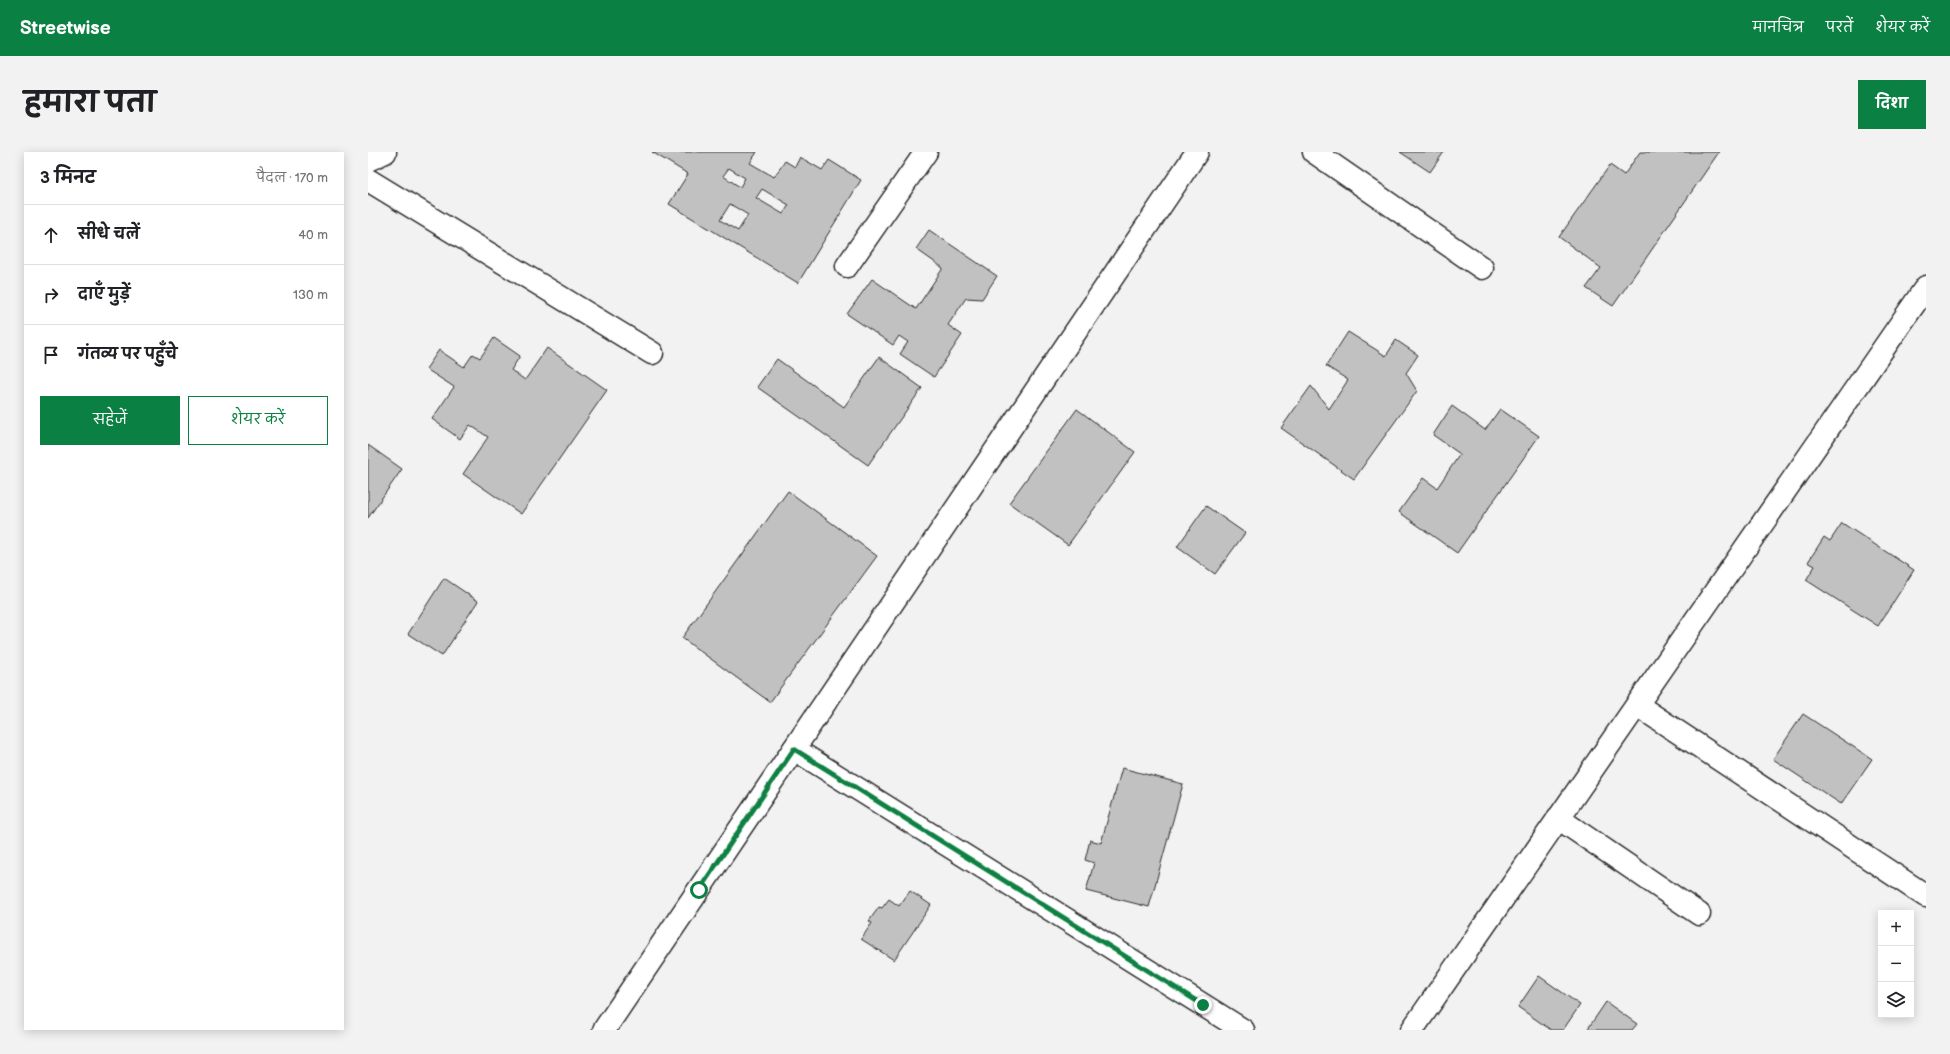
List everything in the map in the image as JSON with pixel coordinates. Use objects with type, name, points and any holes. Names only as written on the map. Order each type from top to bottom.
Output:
[{"type":"street","points":[[368,160],[386,152]]},
{"type":"street","points":[[847,266],[926,152]]},
{"type":"street","points":[[604,1030],[1197,152]]},
{"type":"street","points":[[1314,152],[1482,268]]},
{"type":"street","points":[[368,180],[652,353]]},
{"type":"street","points":[[1412,1030],[1926,287]]},
{"type":"street","points":[[1637,704],[1926,896]]},
{"type":"street","points":[[794,749],[1243,1030]]},
{"type":"street","points":[[1558,818],[1699,914]]},
{"type":"building","points":[[652,152],[757,152],[750,163],[774,177],[785,161],[795,167],[800,157],[822,170],[829,160],[861,180],[798,283],[669,204],[688,174]],"holes":[[[729,168],[745,178],[740,187],[723,176]],[[762,189],[789,205],[783,214],[756,198]],[[730,204],[748,215],[738,231],[720,220]]]},
{"type":"building","points":[[1400,152],[1444,152],[1430,172]]},
{"type":"building","points":[[1640,152],[1719,152],[1613,306],[1586,288],[1601,268],[1559,237],[1610,165],[1624,175]]},
{"type":"building","points":[[929,230],[997,276],[982,299],[966,298],[948,325],[962,335],[934,377],[900,354],[908,342],[899,336],[893,345],[847,314],[872,279],[916,309],[943,268],[916,249]]},
{"type":"building","points":[[1348,332],[1386,356],[1396,340],[1418,355],[1406,373],[1417,391],[1354,479],[1281,428],[1311,386],[1329,409],[1348,380],[1326,366]]},
{"type":"building","points":[[494,338],[520,356],[511,370],[525,380],[547,348],[607,390],[521,514],[463,474],[488,437],[470,425],[460,439],[432,419],[454,387],[426,369],[439,350],[464,367],[473,354],[480,358]]},
{"type":"building","points":[[879,357],[922,388],[868,465],[757,387],[777,359],[844,407]]},
{"type":"building","points":[[1452,406],[1485,430],[1500,409],[1539,436],[1457,553],[1399,512],[1423,478],[1437,488],[1460,454],[1433,435]]},
{"type":"building","points":[[1077,409],[1135,452],[1068,545],[1009,503]]},
{"type":"building","points":[[368,445],[402,469],[368,518]]},
{"type":"building","points":[[788,491],[877,556],[770,702],[682,638]]},
{"type":"building","points":[[1206,506],[1245,533],[1215,574],[1177,547]]},
{"type":"building","points":[[1842,523],[1914,570],[1878,626],[1806,580],[1815,566],[1808,562],[1824,537],[1830,541]]},
{"type":"building","points":[[444,578],[478,601],[442,656],[408,634]]},
{"type":"building","points":[[1803,714],[1872,759],[1841,804],[1773,759]]},
{"type":"building","points":[[1122,768],[1183,784],[1149,907],[1086,891],[1094,863],[1085,860],[1090,840],[1101,843]]},
{"type":"building","points":[[910,891],[931,905],[894,960],[861,939],[872,923],[869,921],[879,907],[882,908],[889,899],[899,906]]},
{"type":"building","points":[[1539,976],[1580,1005],[1563,1030],[1551,1030],[1518,1007]]},
{"type":"building","points":[[1606,1002],[1637,1024],[1632,1030],[1587,1030]]},
{"type":"route","points":[[699,890],[794,749],[1203,1005]]}]
